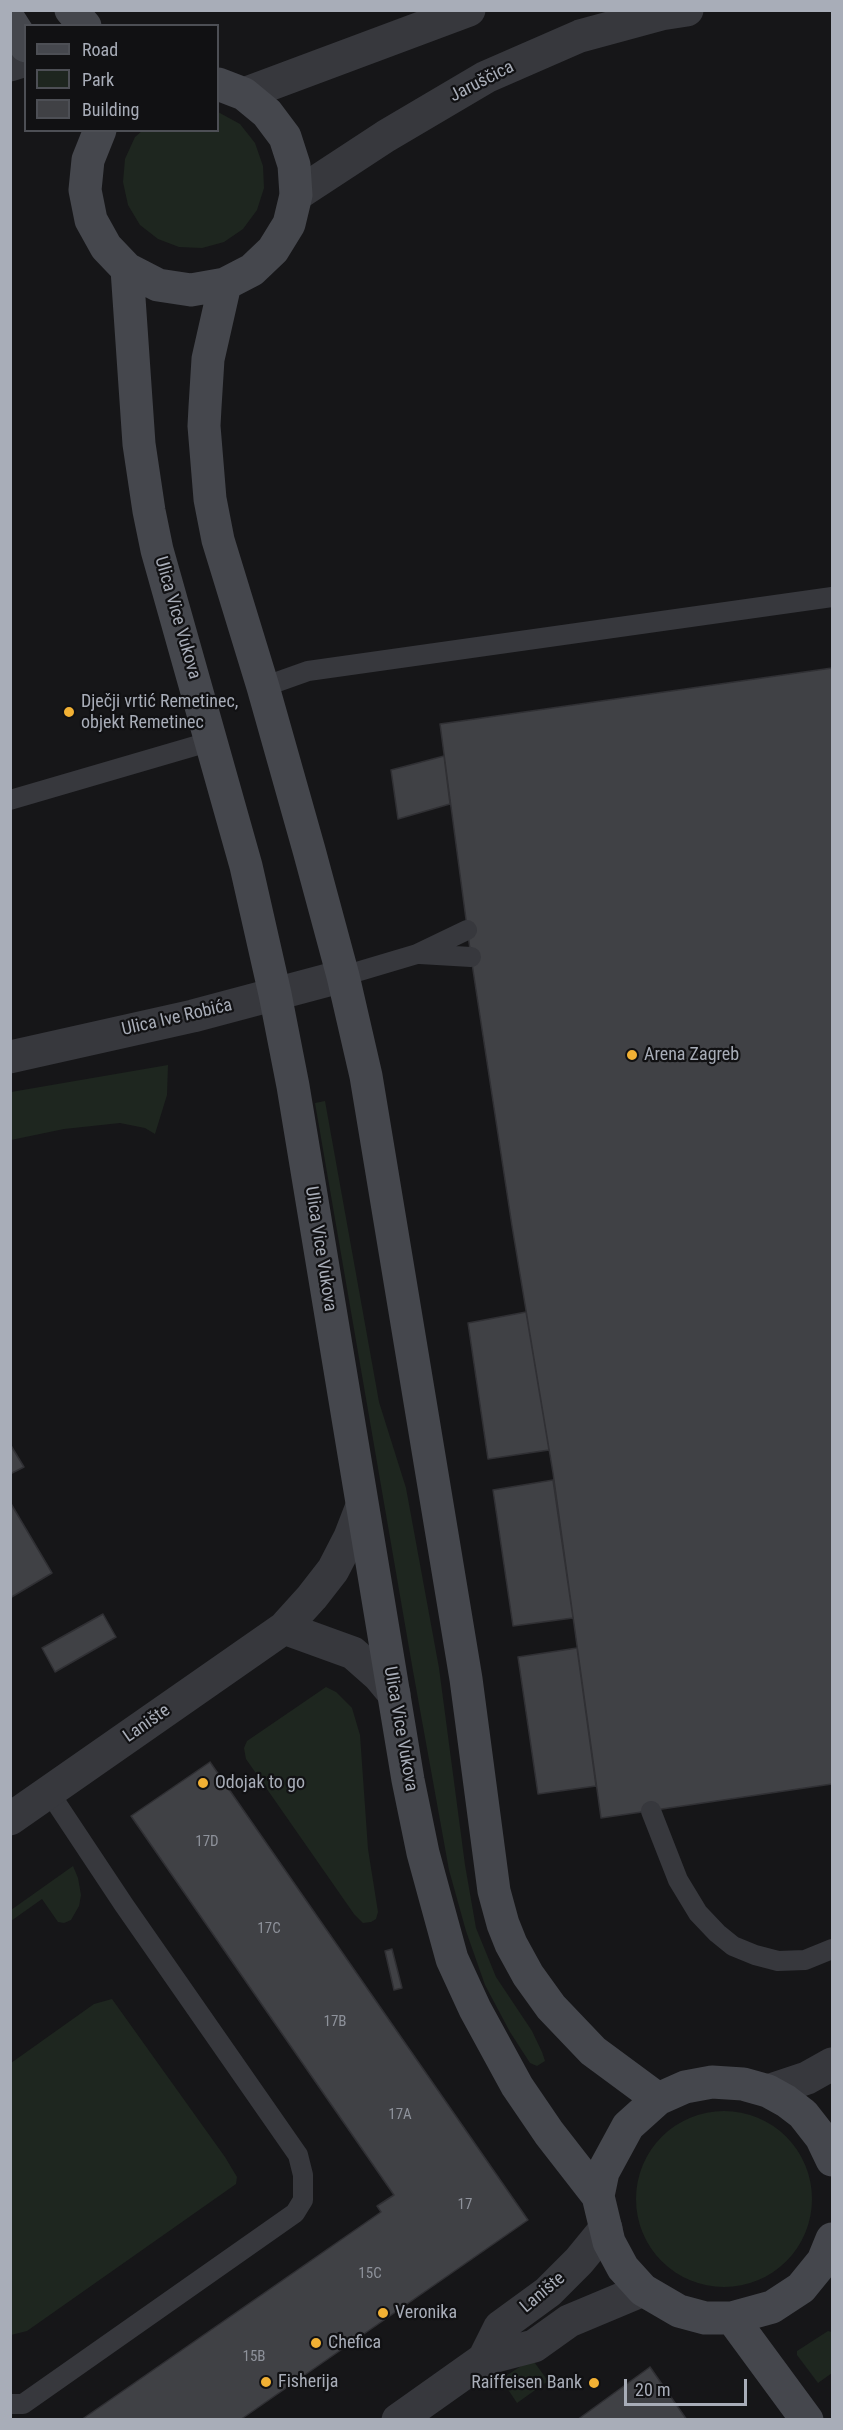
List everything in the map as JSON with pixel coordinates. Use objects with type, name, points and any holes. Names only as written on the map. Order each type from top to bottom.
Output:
[{"type":"street","points":[[71,10],[83,24]]},
{"type":"street","points":[[231,89],[469,10]]},
{"type":"street","name":"Jaruščica","points":[[296,195],[386,136],[486,77],[580,36],[661,14],[687,10]]},
{"type":"street","points":[[10,21],[24,43]]},
{"type":"street","points":[[88,140],[85,190],[91,220],[106,248],[127,269],[158,285],[191,290],[225,284],[252,270],[273,250],[289,224],[296,195],[294,165],[285,137],[267,113],[231,89]]},
{"type":"street","name":"Ulica Vice Vukova","points":[[127,269],[139,444],[148,511],[246,866],[276,994],[408,1780],[423,1853],[452,1959],[475,2009],[518,2086],[549,2133],[598,2196]]},
{"type":"street","points":[[225,284],[208,359],[204,426],[206,464],[218,540],[263,687],[343,976],[366,1076],[466,1679],[494,1891],[503,1924],[528,1975],[563,2023],[593,2051],[658,2099]]},
{"type":"street","name":"Ulica Ive Robića","points":[[10,1057],[193,1016],[343,976]]},
{"type":"street","name":"Lanište","points":[[10,1819],[284,1628],[333,1570],[350,1537],[362,1506]]},
{"type":"street","points":[[284,1628],[353,1653],[379,1676],[394,1694]]},
{"type":"street","points":[[768,2091],[799,2081],[832,2064]]},
{"type":"street","points":[[829,2259],[801,2288],[771,2307],[732,2318],[705,2318],[679,2311],[643,2290],[623,2268],[609,2242],[598,2196],[603,2172],[628,2126],[658,2099],[685,2087],[712,2082],[743,2084],[768,2091],[786,2101],[803,2114],[821,2137],[832,2160]]},
{"type":"street","name":"Lanište","points":[[484,2359],[500,2327],[548,2292],[579,2261],[606,2228]]},
{"type":"street","name":"Lanište","points":[[398,2420],[484,2359],[534,2346],[569,2320],[643,2290]]},
{"type":"street","points":[[732,2318],[807,2420]]},
{"type":"lane","points":[[263,687],[308,671],[832,597]]},
{"type":"lane","points":[[10,800],[212,741]]},
{"type":"lane","points":[[343,976],[417,954],[467,930]]},
{"type":"lane","points":[[417,954],[471,957]]},
{"type":"lane","points":[[10,2404],[23,2404],[296,2214],[303,2200],[303,2175],[298,2155],[124,1905],[49,1792]]},
{"type":"lane","points":[[651,1811],[678,1880],[698,1913],[725,1939],[755,1955],[778,1961],[805,1960],[832,1948]]},
{"type":"green space","points":[[219,113],[240,124],[255,143],[263,166],[264,188],[257,210],[243,229],[224,242],[202,248],[179,247],[158,239],[140,225],[128,205],[123,182],[125,159],[135,137],[141,132],[219,132]]},
{"type":"green space","points":[[168,1065],[167,1095],[155,1134],[145,1128],[120,1123],[64,1129],[11,1140],[11,1092]]},
{"type":"green space","points":[[325,1101],[379,1402],[406,1488],[439,1668],[465,1865],[476,1928],[496,1977],[532,2031],[542,2052],[545,2061],[537,2066],[530,2063],[510,2032],[485,1985],[466,1931],[449,1870],[315,1103]]},
{"type":"green space","points":[[326,1687],[336,1692],[352,1708],[360,1735],[368,1849],[378,1912],[376,1919],[371,1922],[363,1923],[354,1914],[246,1759],[244,1748],[247,1741]]},
{"type":"green space","points":[[73,1866],[81,1895],[79,1906],[71,1920],[64,1923],[58,1922],[42,1899],[11,1921],[11,1910]]},
{"type":"green space","points":[[112,1999],[225,2157],[237,2177],[236,2184],[27,2331],[11,2335],[11,2063],[94,2004]]},
{"type":"green space","points":[[724,2111],[741,2112],[758,2117],[787,2136],[806,2165],[811,2182],[811,2216],[806,2233],[787,2262],[758,2281],[741,2286],[724,2287],[707,2286],[690,2281],[661,2262],[642,2233],[637,2216],[636,2199],[637,2182],[642,2165],[661,2136],[690,2117],[707,2112]]},
{"type":"green space","points":[[828,2331],[832,2332],[832,2373],[818,2383],[797,2355],[797,2351]]},
{"type":"green space","points":[[532,2359],[548,2381],[517,2403],[501,2379]]},
{"type":"building","name":"Arena Zagreb","points":[[832,668],[832,1784],[601,1818],[553,1473],[471,957],[440,724]]},
{"type":"building","points":[[444,756],[450,804],[398,819],[391,770]]},
{"type":"building","points":[[526,1312],[549,1450],[488,1459],[468,1323]]},
{"type":"building","points":[[10,1444],[24,1467],[10,1474]]},
{"type":"building","points":[[553,1480],[573,1618],[513,1626],[493,1490]]},
{"type":"building","points":[[10,1502],[52,1573],[10,1598]]},
{"type":"building","points":[[103,1614],[116,1637],[55,1672],[42,1648]]},
{"type":"building","points":[[577,1648],[596,1786],[538,1794],[518,1657]]},
{"type":"building","points":[[210,1762],[528,2220],[240,2420],[81,2420],[381,2212],[377,2206],[394,2195],[131,1816]]},
{"type":"building","points":[[392,1949],[402,1988],[394,1990],[385,1951]]},
{"type":"building","points":[[650,2367],[687,2420],[577,2420]]},
{"type":"place","name":"Dječji vrtić Remetinec, objekt Remetinec","points":[[69,712]]},
{"type":"place","name":"Arena Zagreb","points":[[632,1055]]},
{"type":"place","name":"Odojak to go","points":[[203,1783]]},
{"type":"place","name":"Veronika","points":[[383,2313]]},
{"type":"place","name":"Chefica","points":[[316,2343]]},
{"type":"place","name":"Fisherija","points":[[266,2382]]},
{"type":"place","name":"Raiffeisen Bank","points":[[594,2383]]}]
